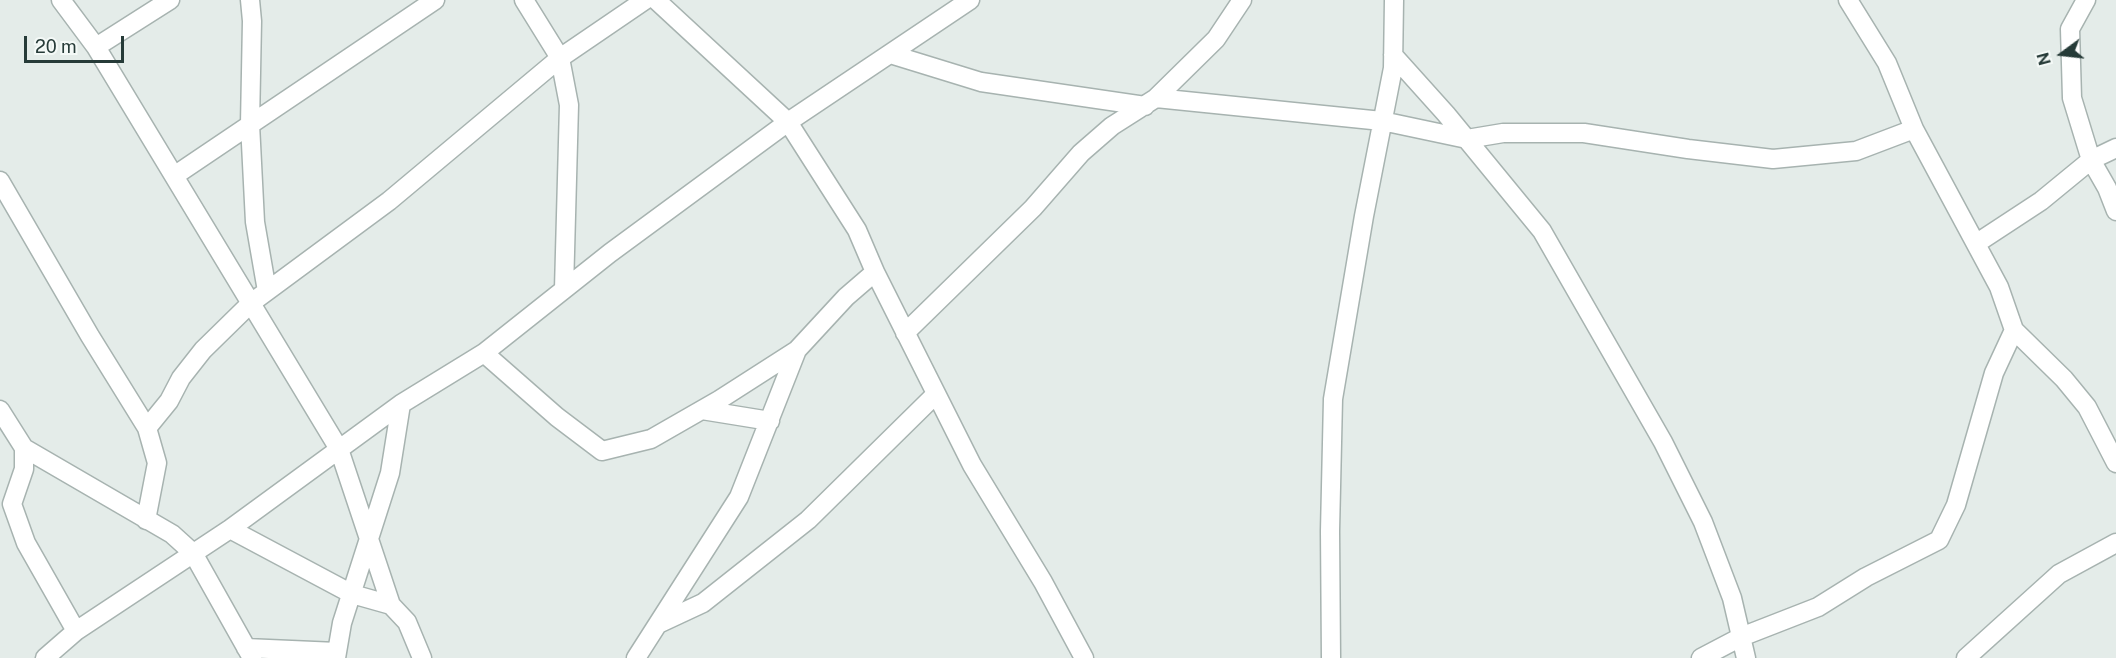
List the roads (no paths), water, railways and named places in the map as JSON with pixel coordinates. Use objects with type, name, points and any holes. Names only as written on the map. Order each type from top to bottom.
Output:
[{"type":"street","points":[[61,0],[96,47],[339,449],[391,605],[407,622],[422,658]]},
{"type":"street","points":[[96,47],[170,0]]},
{"type":"street","points":[[250,0],[252,21],[250,124],[255,222],[267,291]]},
{"type":"street","points":[[174,176],[435,0]]},
{"type":"street","points":[[524,0],[560,58],[569,105],[564,289]]},
{"type":"street","points":[[147,428],[169,401],[182,378],[203,350],[251,303],[389,201],[560,58],[645,0]]},
{"type":"street","points":[[656,0],[788,122],[857,230],[875,272],[972,465],[1043,582],[1084,658]]},
{"type":"street","points":[[45,658],[76,631],[230,529],[401,404],[483,353],[610,253],[788,122],[970,0]]},
{"type":"street","points":[[905,333],[1033,208],[1081,153],[1112,126],[1150,102],[1216,39],[1242,0]]},
{"type":"street","points":[[1331,658],[1330,531],[1333,399],[1393,68],[1394,0]]},
{"type":"street","points":[[1848,0],[1887,63],[1914,129],[1999,287],[2014,330],[2064,379],[2087,407],[2116,463]]},
{"type":"street","points":[[2086,0],[2070,29],[2072,98],[2091,160],[2107,188],[2116,212]]},
{"type":"street","points":[[890,54],[981,82],[1150,102],[1383,121],[1467,139],[1503,133],[1584,133],[1773,159],[1856,151],[1914,129]]},
{"type":"street","points":[[1393,55],[1467,139],[1542,231],[1663,442],[1703,522],[1732,598],[1746,658]]},
{"type":"street","points":[[1977,243],[2041,201],[2091,160],[2116,148]]},
{"type":"street","points":[[0,181],[90,336],[147,428],[157,463],[147,520]]},
{"type":"street","points":[[483,353],[557,417],[602,451],[651,439],[797,350],[846,297],[875,272]]},
{"type":"street","points":[[1701,658],[1741,637],[1818,607],[1866,577],[1939,540],[1956,505],[1994,372],[2014,330]]},
{"type":"street","points":[[636,658],[740,497],[797,350]]},
{"type":"street","points":[[658,624],[703,603],[808,520],[936,393]]},
{"type":"street","points":[[0,410],[24,448],[172,534],[193,553],[249,653],[337,655],[342,623],[390,473],[401,404]]},
{"type":"street","points":[[702,410],[770,421]]},
{"type":"street","points":[[24,448],[24,469],[12,504],[26,543],[76,631]]},
{"type":"street","points":[[230,529],[352,594],[391,605]]},
{"type":"street","points":[[1966,658],[2059,574],[2116,543]]}]
